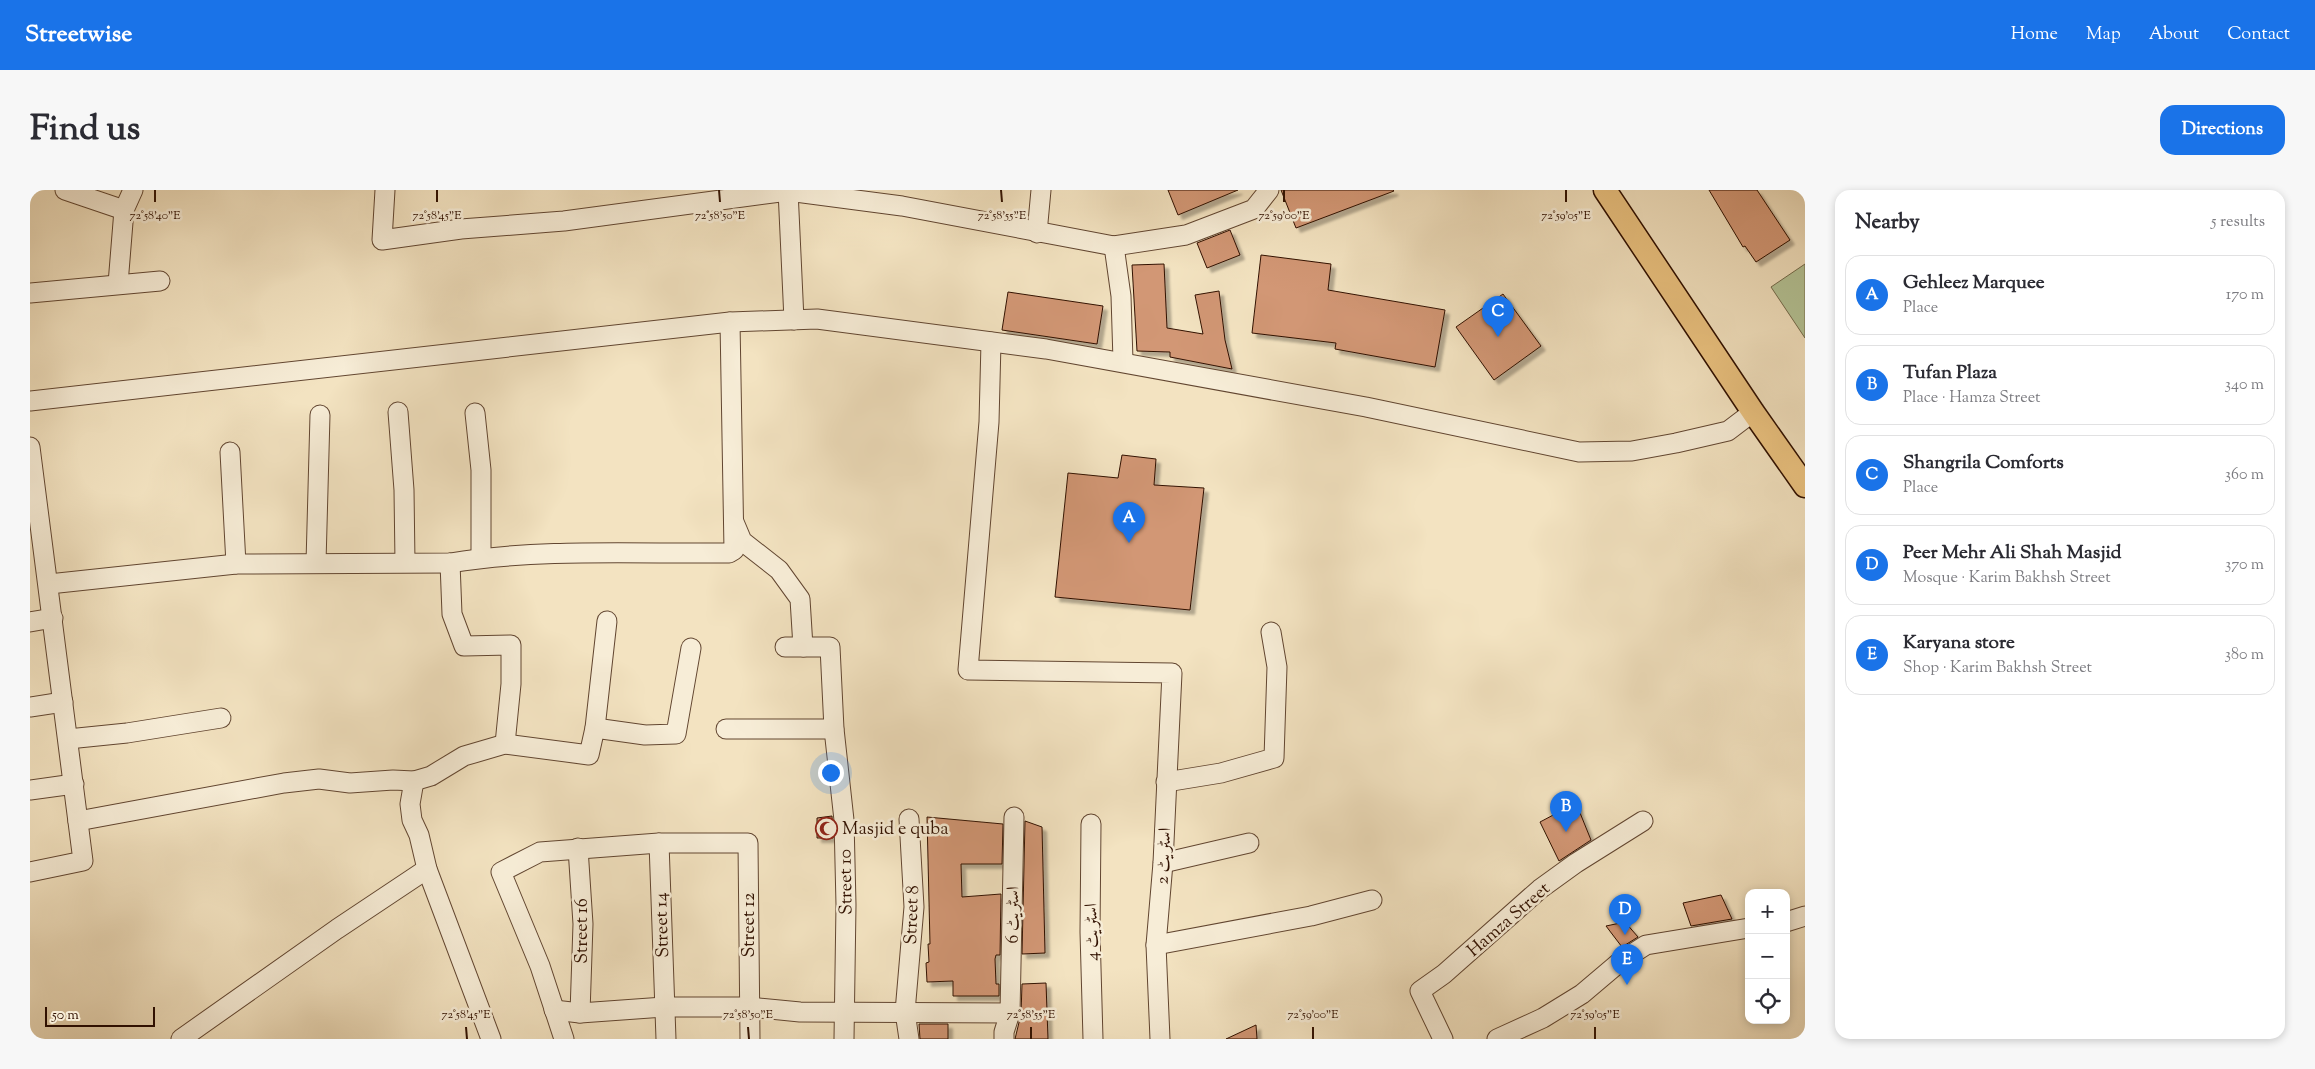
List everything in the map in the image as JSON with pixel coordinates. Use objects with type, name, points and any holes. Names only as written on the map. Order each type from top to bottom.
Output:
[{"type":"main road","points":[[1605,190],[1753,412],[1805,486]]},
{"type":"street","points":[[65,190],[124,210]]},
{"type":"street","points":[[118,284],[124,210],[132,190]]},
{"type":"street","points":[[385,190],[382,240],[460,229],[564,221],[788,190],[902,206],[1036,233],[1114,246],[1186,235],[1254,210],[1269,190]]},
{"type":"street","points":[[788,190],[794,320]]},
{"type":"street","points":[[1036,233],[1040,190]]},
{"type":"street","points":[[1114,246],[1121,296],[1124,361]]},
{"type":"street","points":[[30,293],[118,284],[160,282]]},
{"type":"street","points":[[30,401],[730,322],[817,319],[1124,361],[1366,407],[1579,452],[1632,451],[1676,443],[1728,431],[1753,412]]},
{"type":"street","points":[[49,584],[236,564],[450,563],[480,558],[558,554],[729,553],[734,550],[730,322]]},
{"type":"street","name":"اسٹریٹ 2","points":[[990,342],[989,422],[968,670],[1172,673],[1163,863],[1156,945],[1160,1039]]},
{"type":"street","points":[[398,412],[404,490],[404,562]]},
{"type":"street","points":[[475,412],[481,470],[480,558]]},
{"type":"street","points":[[316,563],[320,415]]},
{"type":"street","points":[[30,446],[36,540],[49,584],[82,861],[30,872]]},
{"type":"street","points":[[230,452],[236,564]]},
{"type":"street","name":"Street 10","points":[[733,519],[742,541],[779,570],[800,599],[794,647],[830,647],[834,729],[844,820],[846,905],[844,1039]]},
{"type":"street","points":[[450,563],[452,614],[464,646],[511,645],[511,684],[505,744]]},
{"type":"street","points":[[30,622],[53,618]]},
{"type":"street","points":[[78,821],[213,798],[284,783],[319,779],[350,784],[393,780],[414,781],[431,776],[464,756],[505,744],[590,755],[595,728],[606,622]]},
{"type":"street","points":[[1166,782],[1221,773],[1274,758],[1277,667],[1271,632]]},
{"type":"street","points":[[595,728],[645,735],[676,734],[691,648]]},
{"type":"street","points":[[30,706],[63,702]]},
{"type":"street","points":[[68,739],[127,733],[221,718]]},
{"type":"street","points":[[726,729],[834,729]]},
{"type":"street","points":[[414,781],[410,804],[412,820],[419,835],[427,869],[491,1039]]},
{"type":"street","points":[[30,790],[74,784]]},
{"type":"street","name":"اسٹریٹ 6","points":[[1004,1039],[1004,1032],[1010,1013],[1014,817]]},
{"type":"street","name":"Street 8","points":[[909,819],[914,907],[905,1012],[909,1039]]},
{"type":"street","name":"Hamza Street","points":[[1443,1039],[1420,991],[1444,974],[1540,889],[1576,863],[1644,821]]},
{"type":"street","name":"اسٹریٹ 4","points":[[1091,824],[1090,932],[1093,1039]]},
{"type":"street","points":[[564,1039],[540,966],[501,872],[540,852],[659,843]]},
{"type":"street","name":"Street 12","points":[[659,843],[748,844],[750,1039]]},
{"type":"street","name":"Street 14","points":[[659,843],[666,1039]]},
{"type":"street","points":[[1163,863],[1249,843]]},
{"type":"street","name":"Street 16","points":[[578,848],[583,924],[580,1013]]},
{"type":"street","points":[[181,1039],[427,869]]},
{"type":"street","points":[[1156,945],[1311,916],[1372,900]]},
{"type":"street","points":[[1790,921],[1805,916]]},
{"type":"street","points":[[1497,1039],[1543,1018],[1582,994],[1621,961],[1646,945],[1745,929]]},
{"type":"street","points":[[554,1010],[580,1013],[664,1007],[749,1007],[800,1012],[1010,1013]]},
{"type":"green space","points":[[1805,264],[1805,338],[1771,287]]},
{"type":"building","points":[[1168,190],[1238,190],[1178,215]]},
{"type":"building","points":[[1281,190],[1393,190],[1394,191],[1296,228]]},
{"type":"building","points":[[1709,190],[1757,190],[1790,240],[1756,262],[1745,246],[1743,247]]},
{"type":"building","points":[[1230,230],[1240,255],[1207,268],[1197,243]]},
{"type":"building","points":[[1261,255],[1331,264],[1328,290],[1445,310],[1435,367],[1335,349],[1336,343],[1252,333]]},
{"type":"building","points":[[1164,264],[1167,328],[1203,334],[1195,295],[1219,291],[1225,340],[1232,369],[1170,357],[1170,352],[1137,351],[1132,265]]},
{"type":"building","points":[[1008,292],[1103,306],[1097,344],[1002,330]]},
{"type":"building","points":[[1503,294],[1541,346],[1494,380],[1456,327]]},
{"type":"building","points":[[1122,455],[1156,459],[1154,485],[1204,488],[1190,610],[1055,597],[1068,473],[1118,478]]},
{"type":"building","points":[[1576,803],[1591,840],[1559,861],[1540,822]]},
{"type":"building","name":"Masjid e quba","points":[[832,816],[833,838],[817,838],[817,818]]},
{"type":"building","points":[[927,817],[1003,824],[1002,864],[961,864],[962,897],[1001,894],[1000,955],[996,955],[995,959],[996,984],[999,984],[999,996],[953,996],[953,981],[927,982],[926,963],[929,962],[928,944],[930,944]]},
{"type":"building","points":[[1025,821],[1042,827],[1045,953],[1022,954]]},
{"type":"building","points":[[1721,895],[1732,919],[1691,926],[1683,903]]},
{"type":"building","points":[[1625,922],[1638,937],[1622,947],[1606,926]]},
{"type":"building","points":[[1046,983],[1048,1039],[1015,1039],[1021,1014],[1022,984]]},
{"type":"building","points":[[919,1024],[948,1024],[948,1039],[920,1039]]},
{"type":"building","points":[[1256,1025],[1257,1039],[1226,1039]]},
{"type":"place","name":"Shangrila Comforts","points":[[1498,337]]},
{"type":"place","name":"Gehleez Marquee","points":[[1129,543]]},
{"type":"place","name":"Masjid e quba","points":[[826,828]]},
{"type":"place","name":"Tufan Plaza","points":[[1566,832]]},
{"type":"place","name":"Peer Mehr Ali Shah Masjid","points":[[1625,935]]},
{"type":"place","name":"Karyana store","points":[[1627,985]]}]
